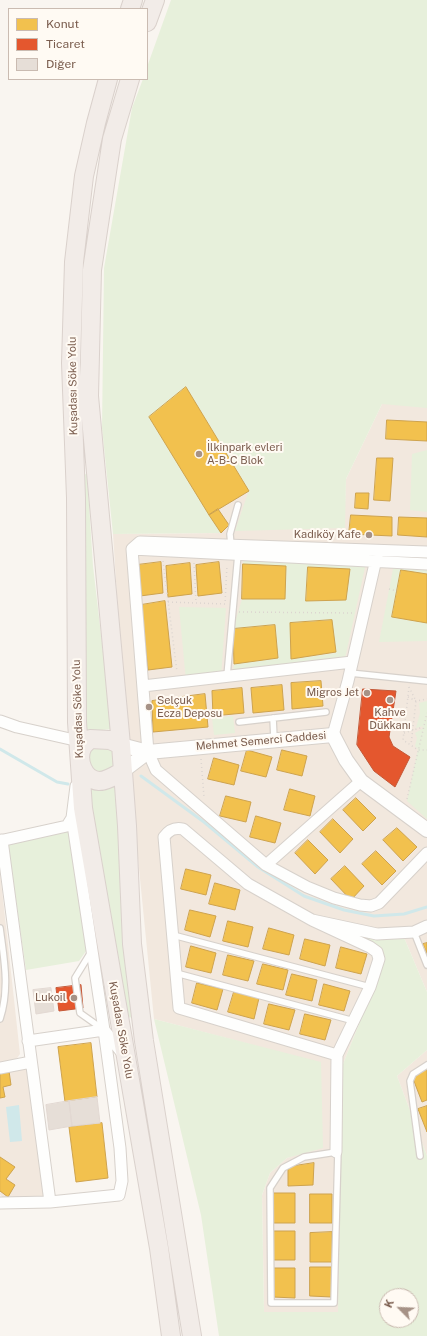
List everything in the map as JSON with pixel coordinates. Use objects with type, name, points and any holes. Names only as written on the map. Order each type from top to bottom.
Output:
[{"type":"highway","points":[[148,19],[155,0]]},
{"type":"highway","name":"Kuşadası Söke Yolu","points":[[108,80],[84,176],[74,262],[71,363],[76,498],[77,722],[84,740],[80,760],[83,808],[159,1248],[171,1336]]},
{"type":"highway","name":"Kuşadası Söke Yolu","points":[[130,80],[112,139],[92,270],[89,396],[121,745],[134,959],[144,1041],[192,1336]]},
{"type":"highway","points":[[84,740],[105,739],[121,745]]},
{"type":"highway","points":[[80,760],[84,772],[95,780],[100,781],[112,778],[123,771]]},
{"type":"street","points":[[427,564],[377,556],[234,550],[132,549],[148,752],[152,764],[162,775],[266,865],[322,894],[348,903],[371,906],[379,904],[427,853]]},
{"type":"street","points":[[377,556],[427,552]]},
{"type":"street","points":[[333,735],[351,668],[377,556]]},
{"type":"street","points":[[143,686],[227,676],[351,668]]},
{"type":"street","points":[[0,721],[17,727],[84,740]]},
{"type":"street","name":"Mehmet Semerci Caddesi","points":[[121,745],[148,752],[333,735],[346,760],[361,781],[427,830]]},
{"type":"street","points":[[123,771],[148,752]]},
{"type":"street","points":[[0,1204],[50,1202],[119,1195],[122,1181],[120,1148],[104,1030],[72,818],[80,760]]},
{"type":"street","points":[[266,865],[361,781]]},
{"type":"street","points":[[50,1202],[1,841],[66,826],[72,818]]},
{"type":"street","points":[[336,1055],[179,1008],[164,837],[168,831],[176,828],[183,829],[248,884],[312,920],[377,952],[379,959],[370,987],[336,1055],[337,1151]]},
{"type":"street","points":[[312,920],[376,934],[414,932],[427,926]]},
{"type":"street","points":[[92,950],[103,922]]},
{"type":"street","points":[[28,1041],[104,1030]]},
{"type":"street","points":[[104,1030],[126,1058]]},
{"type":"street","points":[[0,1068],[31,1062]]},
{"type":"lane","points":[[227,676],[233,612],[234,550],[230,534],[238,505]]},
{"type":"lane","points":[[351,668],[427,681]]},
{"type":"lane","points":[[240,722],[326,712]]},
{"type":"lane","points":[[273,718],[274,740]]},
{"type":"lane","points":[[0,928],[7,979],[7,989],[0,1019]]},
{"type":"lane","points":[[414,932],[427,965]]},
{"type":"lane","points":[[173,935],[370,987]]},
{"type":"lane","points":[[92,950],[75,978],[80,1013],[104,1030]]},
{"type":"lane","points":[[176,973],[354,1020]]},
{"type":"lane","points":[[420,1156],[410,1081],[412,1074],[427,1065]]},
{"type":"lane","points":[[337,1151],[334,1303],[271,1303],[270,1188],[283,1168],[304,1157],[337,1151]]},
{"type":"path","points":[[163,560],[178,682]]},
{"type":"path","points":[[194,562],[196,603]]},
{"type":"path","points":[[168,602],[225,604],[227,564]]},
{"type":"path","points":[[389,589],[397,591]]},
{"type":"path","points":[[233,612],[364,613]]},
{"type":"path","points":[[402,687],[409,687]]},
{"type":"path","points":[[409,687],[403,740],[418,750],[427,750]]},
{"type":"path","points":[[409,687],[416,701],[411,746]]},
{"type":"path","points":[[408,697],[416,701],[427,699]]},
{"type":"path","points":[[407,801],[427,713]]},
{"type":"path","points":[[404,733],[424,727]]},
{"type":"path","points":[[200,747],[203,790]]},
{"type":"shaded area","points":[[427,371],[427,992],[403,935],[380,949],[385,959],[343,1064],[339,1312],[264,1312],[262,1195],[270,1173],[287,1158],[303,1152],[321,1063],[154,1019],[126,738],[113,534],[221,533],[149,417],[186,387],[249,491],[344,528],[346,479],[382,404]]},
{"type":"shaded area","points":[[0,872],[20,1054],[15,1061],[0,1066]]},
{"type":"shaded area","points":[[427,1050],[427,1156],[397,1076]]},
{"type":"shaded area","points":[[27,1066],[45,1198],[7,1201],[0,1195],[0,1072]]},
{"type":"green space","points":[[171,0],[427,0],[427,408],[382,404],[346,479],[345,528],[235,531],[249,490],[186,387],[149,417],[221,533],[113,534],[102,428],[104,268],[132,108],[143,80],[148,80],[148,64]]},
{"type":"green space","points":[[427,450],[427,512],[410,510],[412,454]]},
{"type":"green space","points":[[87,474],[93,566],[112,729],[82,732],[81,475]]},
{"type":"green space","points":[[244,557],[366,563],[344,663],[232,676],[234,664],[278,658],[275,625],[233,629],[242,599],[284,599],[286,566],[243,564]],"holes":[[[308,567],[349,569],[346,600],[306,601]],[[332,620],[336,653],[291,659],[290,623]]]},
{"type":"green space","points":[[394,564],[427,567],[427,574],[401,570],[392,616],[427,623],[427,641],[379,642]]},
{"type":"green space","points":[[179,607],[226,608],[221,677],[186,681]]},
{"type":"green space","points":[[427,701],[427,819],[407,801],[418,749],[415,746],[417,738],[415,733],[422,729],[423,726],[416,728],[420,713],[419,703]]},
{"type":"green space","points":[[233,716],[235,733],[214,735],[212,718]]},
{"type":"green space","points":[[90,747],[112,749],[114,764],[103,771],[98,772],[92,770],[87,752]]},
{"type":"green space","points":[[117,786],[133,1017],[127,1018],[88,788]]},
{"type":"green space","points":[[71,831],[89,947],[79,961],[26,970],[8,845]]},
{"type":"green space","points":[[346,930],[403,935],[427,992],[427,1050],[397,1076],[427,1156],[427,1336],[219,1336],[201,1215],[154,1019],[321,1062],[323,1148],[287,1158],[270,1173],[262,1195],[264,1312],[338,1312],[343,1064],[385,959],[380,949]]},
{"type":"water","points":[[19,1105],[22,1141],[10,1142],[6,1107]]},
{"type":"building: Konut","name":"İlkinpark evleri A-B-C Blok","points":[[186,387],[249,491],[209,515],[149,417]]},
{"type":"building: Konut","points":[[387,420],[427,422],[427,441],[386,439]]},
{"type":"building: Konut","points":[[377,458],[393,458],[390,501],[374,500]]},
{"type":"building: Konut","points":[[356,493],[369,493],[368,509],[355,508]]},
{"type":"building: Konut","points":[[218,509],[229,525],[221,533],[209,515]]},
{"type":"building: Konut","points":[[351,515],[392,517],[392,536],[349,534]]},
{"type":"building: Konut","points":[[399,517],[427,518],[427,537],[398,535]]},
{"type":"building: Konut","points":[[161,562],[163,593],[140,596],[137,565]]},
{"type":"building: Konut","points":[[219,562],[222,593],[198,596],[196,565]]},
{"type":"building: Konut","points":[[190,563],[192,594],[168,597],[166,566]]},
{"type":"building: Konut","points":[[243,564],[286,566],[285,599],[242,599]]},
{"type":"building: Konut","points":[[308,567],[350,569],[346,600],[306,601]]},
{"type":"building: Konut","points":[[401,570],[427,574],[427,623],[392,617]]},
{"type":"building: Konut","points":[[165,601],[172,667],[148,670],[141,605]]},
{"type":"building: Konut","points":[[332,620],[336,652],[291,659],[290,623]]},
{"type":"building: Konut","points":[[275,625],[278,658],[234,664],[233,629]]},
{"type":"building: Konut","points":[[321,681],[323,706],[292,709],[291,683]]},
{"type":"building: Konut","points":[[282,685],[284,710],[253,713],[251,688]]},
{"type":"building: Konut","points":[[242,688],[244,713],[213,716],[212,691]]},
{"type":"building: Konut","points":[[205,694],[208,727],[153,732],[152,701]]},
{"type":"building: Konut","points":[[247,750],[272,757],[266,777],[241,771]]},
{"type":"building: Konut","points":[[282,750],[307,756],[302,776],[277,770]]},
{"type":"building: Konut","points":[[214,758],[239,765],[234,785],[208,779]]},
{"type":"building: Konut","points":[[290,789],[315,796],[310,816],[284,810]]},
{"type":"building: Konut","points":[[226,796],[251,802],[246,822],[220,816]]},
{"type":"building: Konut","points":[[356,798],[376,818],[363,831],[343,810]]},
{"type":"building: Konut","points":[[256,816],[281,823],[275,843],[250,837]]},
{"type":"building: Konut","points":[[333,819],[353,839],[340,853],[320,832]]},
{"type":"building: Konut","points":[[397,828],[417,847],[403,861],[383,840]]},
{"type":"building: Konut","points":[[308,840],[328,860],[315,874],[295,853]]},
{"type":"building: Konut","points":[[376,851],[396,871],[382,885],[362,864]]},
{"type":"building: Konut","points":[[345,866],[364,886],[351,900],[331,879]]},
{"type":"building: Konut","points":[[186,869],[211,875],[206,895],[181,889]]},
{"type":"building: Konut","points":[[215,883],[240,890],[235,910],[209,904]]},
{"type":"building: Konut","points":[[190,910],[216,916],[210,937],[185,930]]},
{"type":"building: Konut","points":[[228,921],[253,927],[248,947],[223,941]]},
{"type":"building: Konut","points":[[269,928],[294,935],[289,955],[263,949]]},
{"type":"building: Konut","points":[[305,939],[330,945],[325,966],[300,959]]},
{"type":"building: Konut","points":[[427,943],[427,954],[423,944]]},
{"type":"building: Konut","points":[[191,946],[216,953],[211,973],[186,967]]},
{"type":"building: Konut","points":[[341,947],[367,954],[361,974],[336,968]]},
{"type":"building: Konut","points":[[228,955],[254,961],[248,981],[223,975]]},
{"type":"building: Konut","points":[[263,964],[288,970],[283,990],[257,984]]},
{"type":"building: Konut","points":[[292,974],[317,980],[312,1001],[286,995]]},
{"type":"building: Konut","points":[[197,983],[223,989],[217,1010],[192,1003]]},
{"type":"building: Konut","points":[[324,984],[350,991],[344,1011],[319,1005]]},
{"type":"building: Konut","points":[[234,992],[259,998],[254,1019],[228,1012]]},
{"type":"building: Konut","points":[[269,1004],[295,1010],[289,1030],[264,1024]]},
{"type":"building: Konut","points":[[305,1014],[331,1020],[325,1040],[300,1034]]},
{"type":"building: Konut","points":[[91,1043],[97,1097],[65,1102],[58,1047]]},
{"type":"building: Konut","points":[[427,1070],[427,1100],[422,1102],[412,1076]]},
{"type":"building: Konut","points":[[9,1071],[11,1085],[3,1087],[5,1097],[0,1098],[0,1074]]},
{"type":"building: Konut","points":[[427,1106],[427,1132],[418,1109]]},
{"type":"building: Konut","points":[[102,1123],[108,1178],[76,1182],[69,1127]]},
{"type":"building: Konut","points":[[0,1157],[15,1167],[6,1179],[15,1185],[8,1197],[0,1191]]},
{"type":"building: Konut","points":[[314,1163],[313,1185],[288,1186],[288,1167]]},
{"type":"building: Konut","points":[[273,1193],[295,1193],[295,1223],[273,1223]]},
{"type":"building: Konut","points":[[310,1194],[332,1194],[332,1223],[310,1223]]},
{"type":"building: Konut","points":[[273,1231],[295,1231],[295,1260],[273,1260]]},
{"type":"building: Konut","points":[[332,1232],[332,1262],[310,1262],[310,1233]]},
{"type":"building: Konut","points":[[310,1267],[332,1267],[332,1297],[310,1296]]},
{"type":"building: Konut","points":[[273,1268],[295,1268],[295,1298],[273,1297]]},
{"type":"building: Ticaret","points":[[363,689],[396,691],[389,737],[393,746],[410,757],[395,787],[374,771],[357,745]]},
{"type":"building: Ticaret","points":[[81,985],[83,1008],[59,1011],[56,988]]},
{"type":"building: Diğer","points":[[51,988],[54,1011],[36,1014],[33,990]]},
{"type":"building: Diğer","points":[[97,1097],[100,1123],[72,1126],[69,1101]]},
{"type":"building: Diğer","points":[[69,1101],[72,1126],[49,1130],[46,1105]]},
{"type":"waterway","points":[[0,749],[57,782],[68,784]]},
{"type":"waterway","points":[[141,776],[204,822],[258,867],[304,896],[344,910],[374,916],[404,914],[427,907]]},
{"type":"place","name":"İlkinpark evleri A-B-C Blok","points":[[199,454]]},
{"type":"place","name":"Kadıköy Kafe","points":[[369,535]]},
{"type":"place","name":"Migros Jet","points":[[367,693]]},
{"type":"place","name":"Kahve Dükkanı","points":[[390,700]]},
{"type":"place","name":"Selçuk Ecza Deposu","points":[[149,707]]},
{"type":"place","name":"Lukoil","points":[[74,998]]}]
